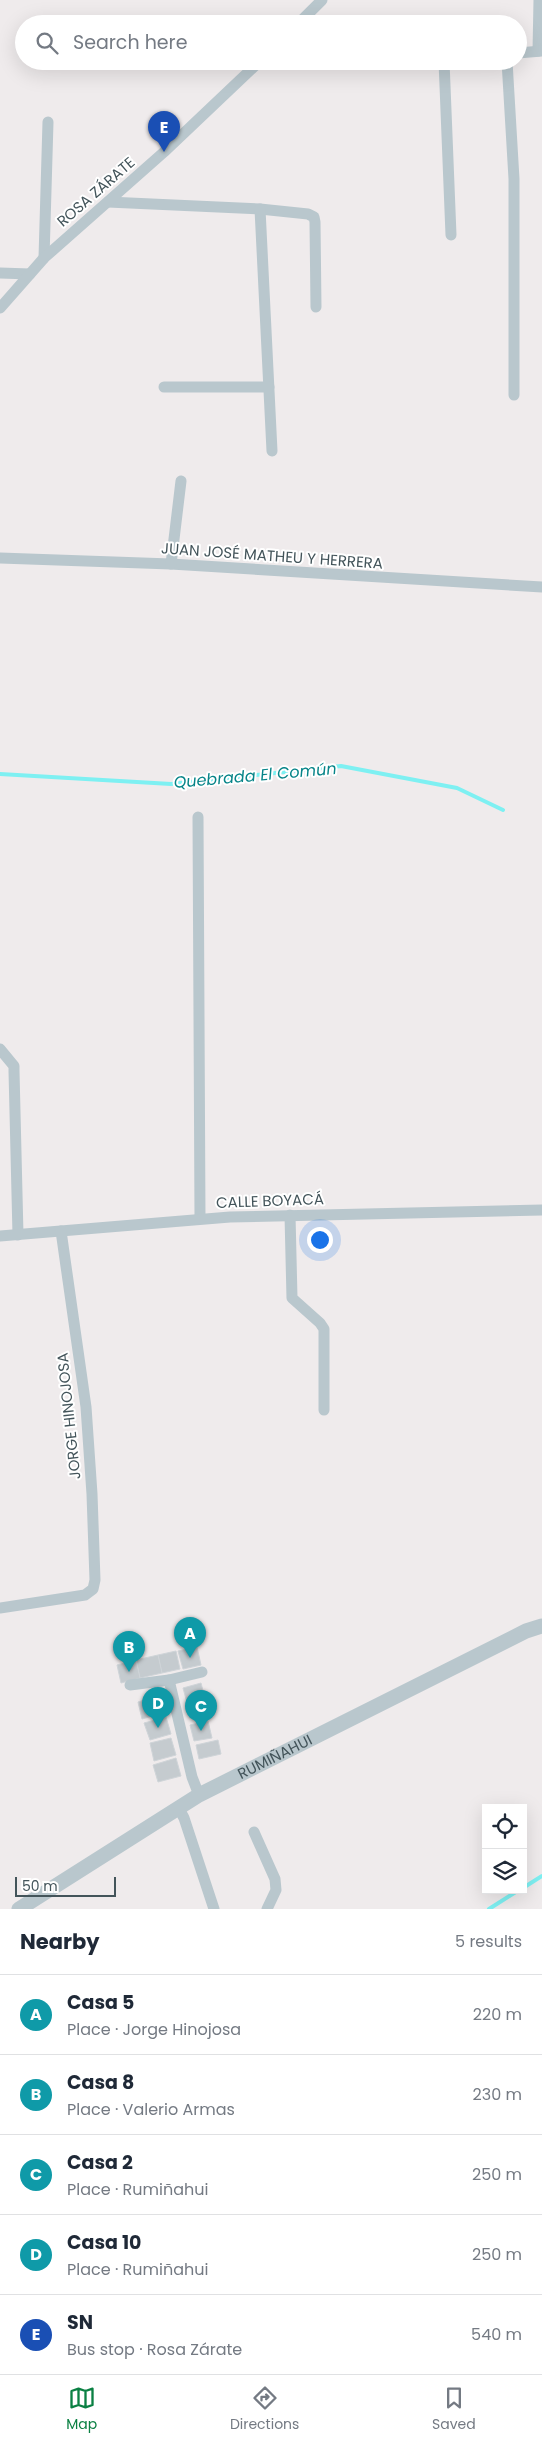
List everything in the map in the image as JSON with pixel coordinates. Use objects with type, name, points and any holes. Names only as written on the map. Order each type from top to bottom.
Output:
[{"type":"street","points":[[307,15],[322,0]]},
{"type":"street","points":[[527,52],[540,51],[539,0]]},
{"type":"street","name":"ROSA ZÁRATE","points":[[0,308],[44,258],[108,202],[250,70]]},
{"type":"street","points":[[444,70],[451,235]]},
{"type":"street","points":[[508,70],[514,179],[514,395]]},
{"type":"street","points":[[44,258],[48,122]]},
{"type":"street","points":[[108,202],[260,209],[308,214],[314,217],[316,307]]},
{"type":"street","points":[[260,209],[272,451]]},
{"type":"street","points":[[0,273],[30,274]]},
{"type":"street","points":[[164,387],[269,387]]},
{"type":"street","points":[[171,564],[182,481]]},
{"type":"street","name":"JUAN JOSÉ MATHEU Y HERRERA","points":[[0,558],[171,564],[542,586]]},
{"type":"street","points":[[198,817],[200,1218]]},
{"type":"street","points":[[0,1049],[14,1066],[18,1235]]},
{"type":"street","name":"CALLE BOYACÁ","points":[[0,1236],[200,1218],[542,1210]]},
{"type":"street","points":[[290,1216],[292,1298],[320,1323],[324,1329],[324,1410]]},
{"type":"street","name":"JORGE HINOJOSA","points":[[0,1608],[85,1595],[93,1589],[95,1580],[86,1406],[61,1231]]},
{"type":"street","name":"RUMIÑAHUI","points":[[20,1909],[199,1795],[526,1631],[542,1626]]},
{"type":"street","points":[[130,1685],[169,1680],[202,1672]]},
{"type":"street","points":[[169,1680],[192,1776],[199,1795]]},
{"type":"street","points":[[178,1807],[214,1909]]},
{"type":"street","points":[[254,1832],[275,1879],[276,1890],[267,1909]]},
{"type":"building","points":[[197,1647],[201,1665],[183,1669],[178,1651]]},
{"type":"building","points":[[176,1651],[180,1669],[162,1673],[158,1655]]},
{"type":"building","points":[[158,1655],[162,1673],[140,1678],[136,1660]]},
{"type":"building","points":[[136,1660],[140,1678],[121,1683],[117,1665]]},
{"type":"building","points":[[201,1683],[205,1698],[187,1703],[183,1688]]},
{"type":"building","points":[[162,1694],[167,1712],[142,1719],[138,1702]]},
{"type":"building","points":[[203,1699],[207,1713],[190,1718],[187,1703]]},
{"type":"building","points":[[166,1717],[171,1734],[150,1740],[144,1723]]},
{"type":"building","points":[[208,1721],[212,1738],[194,1741],[190,1725]]},
{"type":"building","points":[[171,1738],[176,1755],[154,1761],[150,1743]]},
{"type":"building","points":[[218,1740],[221,1754],[199,1759],[196,1745]]},
{"type":"building","points":[[176,1758],[181,1776],[158,1782],[153,1765]]},
{"type":"waterway","name":"Quebrada El Común","points":[[0,774],[171,784],[341,766],[457,788],[503,810]]},
{"type":"waterway","points":[[527,1885],[542,1876]]},
{"type":"waterway","points":[[489,1909],[513,1894]]},
{"type":"place","name":"SN","points":[[164,152]]},
{"type":"place","name":"Casa 5","points":[[190,1658]]},
{"type":"place","name":"Casa 8","points":[[129,1672]]},
{"type":"place","name":"Casa 10","points":[[158,1728]]},
{"type":"place","name":"Casa 2","points":[[201,1731]]}]
